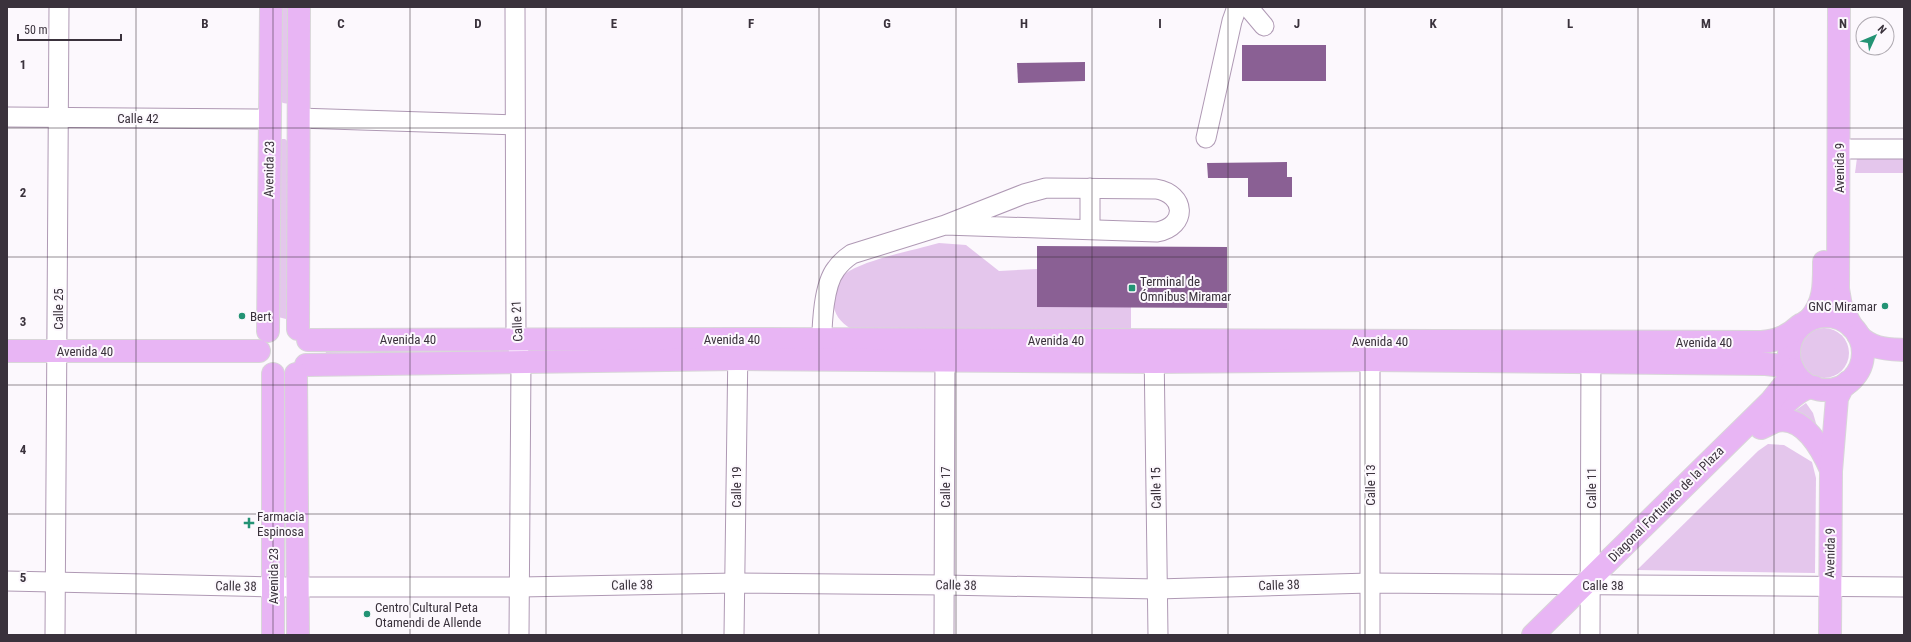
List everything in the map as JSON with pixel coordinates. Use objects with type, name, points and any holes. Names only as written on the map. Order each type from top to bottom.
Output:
[{"type":"main road","name":"Avenida 23","points":[[263,341],[270,119],[271,7]]},
{"type":"main road","points":[[298,7],[298,118],[303,334],[310,352],[301,370]]},
{"type":"main road","name":"Avenida 9","points":[[1805,322],[1821,303],[1824,287],[1824,7]]},
{"type":"main road","name":"Avenida 9","points":[[1840,7],[1839,294],[1841,306],[1855,331]]},
{"type":"main road","points":[[270,119],[298,118]]},
{"type":"main road","points":[[1904,350],[1876,347],[1866,343],[1843,320],[1832,316],[1821,316],[1805,322],[1790,341],[1789,354],[1792,368],[1806,383],[1817,388],[1834,388],[1854,375],[1866,363],[1904,363]]},
{"type":"main road","name":"Avenida 40","points":[[945,349],[1155,362],[1370,360],[1591,352],[1772,341],[1782,338],[1805,322]]},
{"type":"main road","name":"Avenida 40","points":[[7,351],[58,352],[263,341],[282,325],[303,334],[516,339],[737,349],[945,349],[1154,340],[1384,340],[1766,364],[1792,368]]},
{"type":"main road","points":[[1854,375],[1862,352],[1855,331]]},
{"type":"main road","points":[[263,341],[263,364],[274,374]]},
{"type":"main road","name":"Avenida 40","points":[[274,374],[281,376],[301,370],[521,362],[737,349]]},
{"type":"main road","name":"Diagonal Fortunato de la Plaza","points":[[1554,635],[1592,586],[1771,401],[1788,380],[1792,368]]},
{"type":"main road","name":"Avenida 23","points":[[298,635],[301,370]]},
{"type":"main road","name":"Avenida 23","points":[[273,635],[274,374]]},
{"type":"main road","name":"Avenida 9","points":[[1830,635],[1832,471],[1837,398],[1842,388],[1854,375]]},
{"type":"main road","name":"Avenida 9","points":[[1817,388],[1824,395],[1832,471]]},
{"type":"main road","name":"Diagonal Fortunato de la Plaza","points":[[1533,635],[1592,586],[1788,402],[1805,389],[1817,388]]},
{"type":"main road","points":[[1761,428],[1775,422],[1783,421],[1801,428],[1818,443],[1832,471]]},
{"type":"street","name":"Calle 25","points":[[55,635],[59,7]]},
{"type":"street","name":"Calle 21","points":[[515,7],[516,339],[521,362],[519,635]]},
{"type":"street","points":[[1206,138],[1232,21],[1238,7]]},
{"type":"street","points":[[1248,7],[1264,26]]},
{"type":"street","name":"Calle 42","points":[[7,117],[270,119]]},
{"type":"street","points":[[298,118],[515,125]]},
{"type":"street","points":[[1839,149],[1904,149]]},
{"type":"street","points":[[821,349],[830,280],[835,269],[844,260],[863,250],[945,225],[1024,194],[1046,188],[1162,190],[1171,195],[1178,202],[1180,211],[1179,218],[1166,230],[1157,232],[945,225]]},
{"type":"street","points":[[1090,188],[1090,229]]},
{"type":"street","name":"Calle 15","points":[[1154,340],[1158,635]]},
{"type":"street","points":[[1370,360],[1384,340]]},
{"type":"street","name":"Calle 19","points":[[734,635],[736,584],[737,349]]},
{"type":"street","name":"Calle 17","points":[[944,635],[945,349]]},
{"type":"street","name":"Calle 11","points":[[1590,635],[1592,586],[1591,352]]},
{"type":"street","name":"Calle 13","points":[[1370,360],[1370,635]]},
{"type":"street","name":"Calle 38","points":[[7,581],[273,587],[520,587],[736,584],[944,585],[1157,589],[1370,583],[1592,586],[1904,587]]},
{"type":"shaded area","points":[[277,7],[292,7],[289,103],[282,102],[275,96]]},
{"type":"shaded area","points":[[282,139],[285,139],[291,144],[289,318],[286,319],[278,317],[278,144]]},
{"type":"shaded area","points":[[1857,158],[1904,158],[1904,173],[1855,173]]},
{"type":"shaded area","points":[[939,243],[966,245],[999,271],[1037,269],[1131,307],[1131,334],[851,329],[838,317],[833,298],[838,283],[845,274],[864,264],[876,260]]},
{"type":"shaded area","points":[[1819,328],[1829,328],[1842,335],[1849,348],[1849,358],[1842,371],[1829,378],[1819,378],[1810,374],[1803,367],[1799,358],[1799,348],[1803,339],[1810,332]]},
{"type":"shaded area","points":[[325,350],[505,350],[326,353]]},
{"type":"shaded area","points":[[1806,403],[1813,413],[1818,430],[1789,415]]},
{"type":"shaded area","points":[[1768,444],[1784,445],[1812,462],[1816,478],[1815,573],[1637,570],[1758,451]]},
{"type":"building","points":[[1242,45],[1326,45],[1326,81],[1242,81]]},
{"type":"building","points":[[1085,62],[1085,81],[1018,83],[1017,63]]},
{"type":"building","points":[[1287,162],[1287,177],[1292,177],[1292,197],[1248,197],[1248,178],[1208,178],[1207,163]]},
{"type":"building","name":"Terminal de Ómnibus Miramar","points":[[1037,246],[1227,247],[1227,308],[1037,307]]},
{"type":"place","name":"Terminal de Ómnibus Miramar","points":[[1132,288]]},
{"type":"place","name":"GNC Miramar","points":[[1885,306]]},
{"type":"place","name":"Bert","points":[[242,316]]},
{"type":"place","name":"Farmacia Espinosa","points":[[249,523]]},
{"type":"place","name":"Centro Cultural Peta Otamendi de Allende","points":[[367,614]]}]
